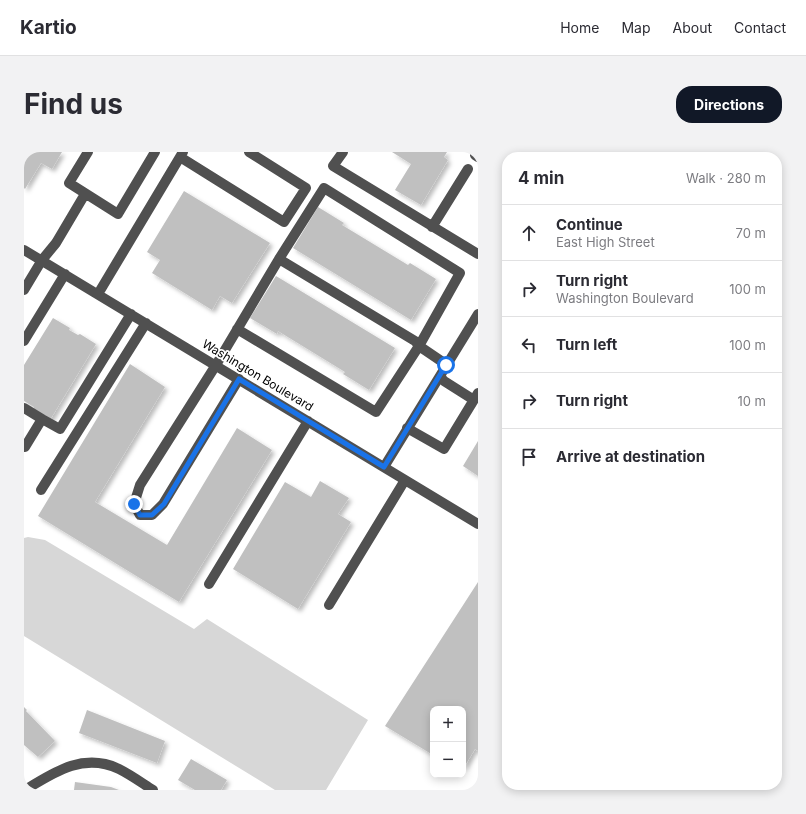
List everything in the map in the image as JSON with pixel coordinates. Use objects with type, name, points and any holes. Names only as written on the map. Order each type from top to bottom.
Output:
[{"type":"street","points":[[88,152],[69,183],[84,194],[118,214],[155,152]]},
{"type":"street","points":[[98,294],[182,155],[284,222],[306,188],[249,152]]},
{"type":"street","points":[[343,152],[333,166],[478,254]]},
{"type":"street","points":[[432,227],[468,169]]},
{"type":"street","points":[[237,329],[376,412],[419,346],[460,273],[324,188],[279,259],[237,329],[216,365],[140,485],[134,504],[140,515],[152,515],[164,504],[239,379]]},
{"type":"street","points":[[24,290],[42,260],[56,243],[84,194]]},
{"type":"street","name":"Washington Boulevard","points":[[24,250],[478,524]]},
{"type":"street","points":[[279,259],[415,341],[419,346],[446,365]]},
{"type":"street","points":[[24,341],[65,274]]},
{"type":"street","points":[[24,408],[60,429],[131,314]]},
{"type":"street","points":[[384,467],[478,314]]},
{"type":"street","points":[[41,490],[146,323]]},
{"type":"street","points":[[407,428],[444,449],[476,397],[444,381],[440,376]]},
{"type":"street","points":[[24,446],[25,447],[42,419]]},
{"type":"street","points":[[209,584],[308,421]]},
{"type":"street","points":[[329,605],[405,480]]},
{"type":"street","points":[[25,790],[48,775],[66,767],[78,763],[89,763],[107,765],[118,769],[153,790]]},
{"type":"shaded area","points":[[28,537],[45,540],[194,629],[207,619],[368,720],[326,790],[275,790],[24,636],[24,538]]},
{"type":"building","points":[[24,152],[62,152],[52,169],[41,163],[25,189]]},
{"type":"building","points":[[392,152],[447,152],[444,157],[448,160],[421,205],[395,190],[411,164]]},
{"type":"building","points":[[184,191],[270,243],[232,303],[220,296],[212,310],[152,273],[160,260],[147,252]]},
{"type":"building","points":[[318,207],[344,223],[342,225],[408,265],[410,263],[436,279],[411,320],[293,248]]},
{"type":"building","points":[[276,276],[395,348],[369,390],[343,374],[345,372],[278,331],[277,334],[250,318]]},
{"type":"building","points":[[53,318],[70,328],[69,330],[78,335],[80,334],[96,344],[50,420],[24,401],[24,365]]},
{"type":"building","points":[[130,364],[165,387],[95,502],[167,545],[237,428],[272,450],[179,602],[38,516]]},
{"type":"building","points":[[478,441],[478,476],[463,466]]},
{"type":"building","points":[[320,481],[349,498],[338,514],[351,522],[298,609],[233,569],[285,482],[311,497]]},
{"type":"building","points":[[478,582],[478,751],[475,749],[466,764],[466,706],[430,706],[430,753],[385,726]]},
{"type":"building","points":[[24,707],[27,710],[26,711],[55,741],[38,757],[24,745]]},
{"type":"building","points":[[87,710],[165,741],[157,763],[79,733]]},
{"type":"building","points":[[191,759],[227,780],[221,790],[195,790],[178,780]]},
{"type":"building","points":[[75,782],[111,787],[119,790],[74,790]]},
{"type":"route","points":[[134,504],[140,515],[152,515],[164,504],[239,379],[384,467],[446,365]]}]
